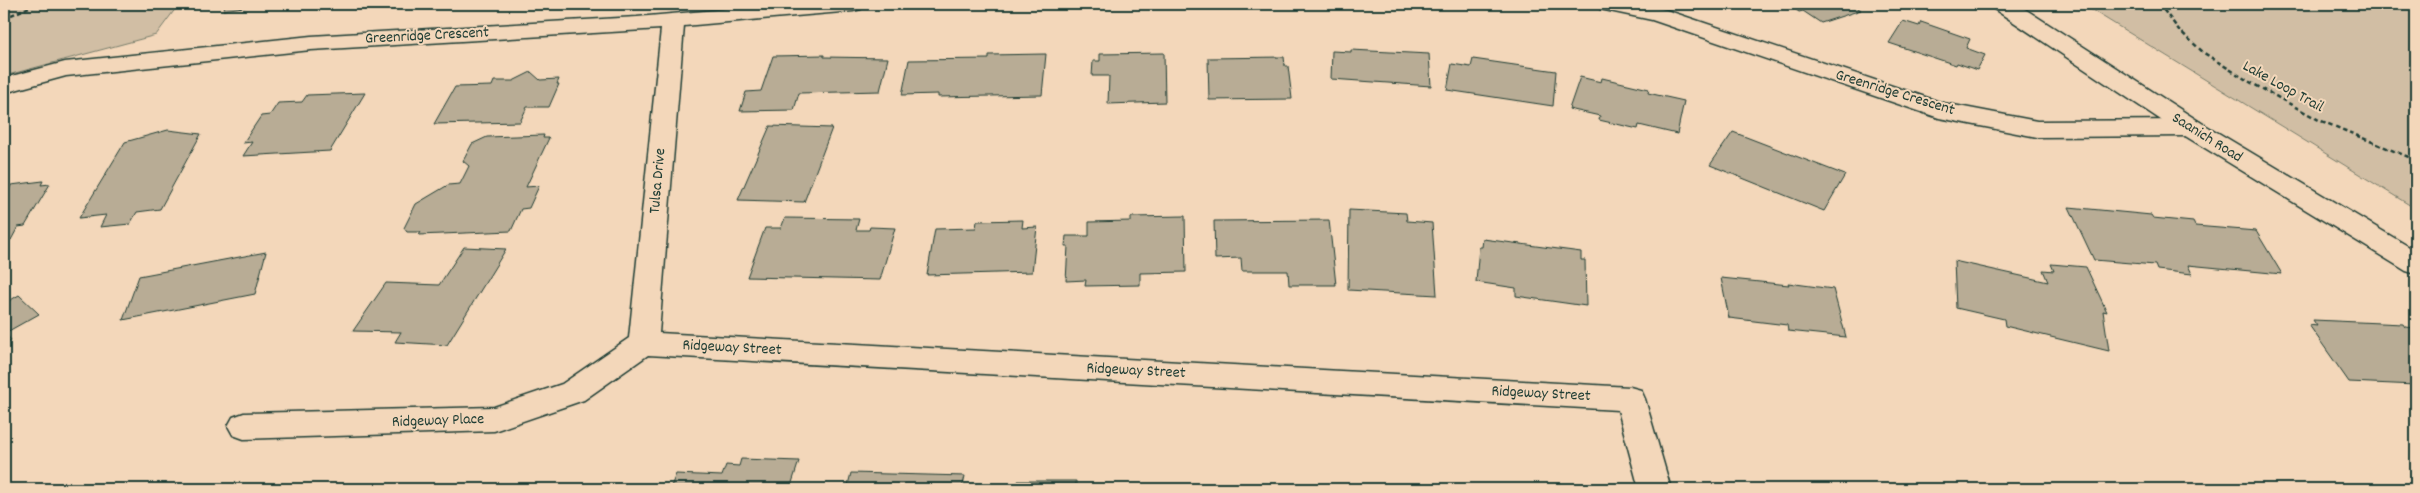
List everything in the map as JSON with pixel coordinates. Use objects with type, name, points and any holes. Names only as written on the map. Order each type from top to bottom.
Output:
[{"type":"street","name":"Greenridge Crescent","points":[[4,86],[65,69],[311,43],[673,20],[853,4]]},
{"type":"street","name":"Greenridge Crescent","points":[[1608,4],[1658,16],[1939,110],[2037,129],[2191,128]]},
{"type":"street","name":"Saanich Road","points":[[2002,4],[2191,128],[2416,264]]},
{"type":"street","name":"Tulsa Drive","points":[[643,343],[673,20]]},
{"type":"street","name":"Ridgeway Street","points":[[643,343],[1630,399],[1656,489]]},
{"type":"street","name":"Ridgeway Place","points":[[244,426],[494,419],[573,392],[643,343]]},
{"type":"path","points":[[4,18],[36,4]]},
{"type":"path","name":"Lake Loop Trail","points":[[2159,4],[2179,30],[2204,53],[2248,82],[2319,120],[2416,160]]},
{"type":"shaded area","points":[[4,4],[179,4],[156,35],[4,76]]},
{"type":"shaded area","points":[[2082,4],[2416,4],[2416,209]]},
{"type":"building","points":[[226,4],[264,4],[223,10]]},
{"type":"building","points":[[1788,4],[1852,4],[1861,10],[1821,23]]},
{"type":"building","points":[[1903,21],[1919,26],[1921,22],[1970,39],[1966,48],[1985,55],[1977,70],[1889,43]]},
{"type":"building","points":[[1351,50],[1429,54],[1431,86],[1331,79],[1332,51],[1351,52]]},
{"type":"building","points":[[1164,53],[1165,102],[1108,104],[1109,76],[1092,76],[1093,61],[1100,61],[1100,54]]},
{"type":"building","points":[[1046,54],[1042,95],[938,97],[938,94],[902,95],[909,60],[989,59],[989,55]]},
{"type":"building","points":[[824,55],[824,57],[888,58],[880,91],[799,93],[794,110],[740,111],[746,92],[761,91],[773,56]]},
{"type":"building","points":[[1284,57],[1285,66],[1288,66],[1292,99],[1209,100],[1208,58]]},
{"type":"building","points":[[1473,59],[1556,71],[1553,106],[1447,90],[1452,64],[1471,67]]},
{"type":"building","points":[[531,72],[540,80],[559,79],[557,84],[559,84],[549,107],[527,107],[520,122],[434,124],[455,87],[492,86],[494,81],[513,81]]},
{"type":"building","points":[[1580,77],[1601,82],[1602,78],[1649,89],[1648,93],[1684,101],[1677,134],[1639,125],[1638,129],[1599,120],[1600,116],[1569,109]]},
{"type":"building","points":[[365,93],[330,151],[243,156],[252,142],[243,143],[261,116],[270,115],[278,103],[302,102],[307,95]]},
{"type":"building","points":[[770,126],[832,128],[804,202],[738,200]]},
{"type":"building","points":[[168,130],[201,134],[160,209],[137,212],[130,224],[100,227],[106,215],[79,218],[125,142]]},
{"type":"building","points":[[1733,132],[1845,175],[1824,211],[1710,165]]},
{"type":"building","points":[[544,135],[543,138],[549,138],[526,187],[539,186],[529,208],[521,209],[511,231],[419,235],[421,232],[407,232],[404,228],[416,204],[448,185],[460,184],[469,166],[463,161],[472,144],[487,137]]},
{"type":"building","points":[[43,181],[41,185],[50,184],[25,226],[18,227],[11,240],[4,241],[4,190],[9,190],[11,185]]},
{"type":"building","points":[[2069,207],[2151,215],[2153,218],[2193,222],[2195,226],[2256,231],[2282,274],[2188,265],[2192,274],[2157,270],[2155,265],[2094,260]]},
{"type":"building","points":[[1349,210],[1406,213],[1407,221],[1432,223],[1437,295],[1348,290]]},
{"type":"building","points":[[1185,216],[1186,272],[1140,273],[1140,285],[1085,286],[1086,280],[1066,281],[1068,246],[1065,246],[1066,236],[1089,236],[1089,222],[1131,221],[1131,217]]},
{"type":"building","points":[[785,218],[859,219],[856,230],[869,230],[870,227],[895,228],[880,280],[747,277],[765,228],[781,228]]},
{"type":"building","points":[[1023,220],[1022,228],[1037,227],[1032,272],[927,275],[935,229],[976,228],[977,221]]},
{"type":"building","points":[[1329,220],[1336,285],[1289,285],[1288,271],[1242,271],[1241,258],[1215,259],[1214,221]]},
{"type":"building","points":[[1483,239],[1581,252],[1581,260],[1585,260],[1586,306],[1516,296],[1516,288],[1476,282],[1479,247],[1482,247]]},
{"type":"building","points":[[464,247],[506,249],[447,345],[395,342],[401,332],[353,331],[386,283],[439,285]]},
{"type":"building","points":[[266,252],[255,294],[123,320],[139,276]]},
{"type":"building","points":[[1954,261],[2048,282],[2043,270],[2054,271],[2051,264],[2086,267],[2107,312],[2103,311],[2109,351],[2005,326],[2004,319],[1956,308]]},
{"type":"building","points":[[1721,278],[1789,285],[1788,283],[1833,289],[1846,337],[1788,331],[1787,325],[1729,318]]},
{"type":"building","points":[[19,295],[39,314],[5,333],[11,340],[4,344],[4,304]]},
{"type":"building","points":[[2313,320],[2403,324],[2405,327],[2416,328],[2416,385],[2349,382],[2309,325],[2317,326]]},
{"type":"building","points":[[741,459],[799,461],[790,489],[670,489],[676,474],[722,476],[726,465],[739,466]]},
{"type":"building","points":[[851,473],[965,476],[962,489],[847,489]]},
{"type":"building","points":[[1018,481],[1076,481],[1076,489],[1017,489]]}]
